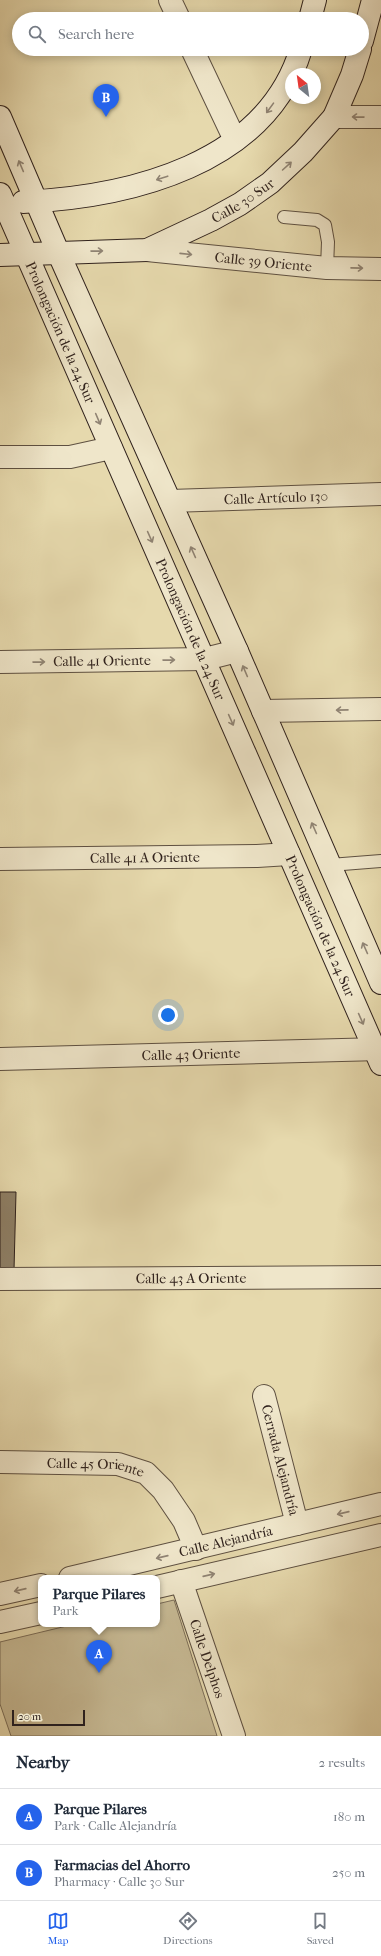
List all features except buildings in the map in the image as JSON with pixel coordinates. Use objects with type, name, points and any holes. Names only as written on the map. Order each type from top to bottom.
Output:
[{"type":"street","points":[[170,0],[176,12]]},
{"type":"street","points":[[312,12],[315,0]]},
{"type":"street","points":[[369,17],[374,0]]},
{"type":"street","points":[[195,56],[235,140]]},
{"type":"street","points":[[1,200],[36,202],[134,188],[168,176],[203,160],[235,140],[264,116],[283,89],[298,56]]},
{"type":"street","name":"Calle 30 Sur","points":[[0,255],[147,250],[211,220],[240,204],[270,183],[303,152],[334,117],[352,75],[358,56]]},
{"type":"street","name":"Prolongación de la 24 Sur","points":[[0,117],[58,252],[237,651],[381,983]]},
{"type":"street","points":[[334,117],[381,117]]},
{"type":"street","name":"Prolongación de la 24 Sur","points":[[1,200],[27,254],[289,854],[379,1054]]},
{"type":"street","name":"Calle 39 Oriente","points":[[147,250],[327,268],[381,269]]},
{"type":"street","points":[[0,457],[70,457],[111,448]]},
{"type":"street","name":"Calle Artículo 130","points":[[170,501],[381,494]]},
{"type":"street","name":"Calle 41 Oriente","points":[[0,662],[204,659],[237,651]]},
{"type":"street","points":[[263,711],[381,709]]},
{"type":"street","name":"Calle 41 A Oriente","points":[[0,859],[257,856],[289,854]]},
{"type":"street","name":"Calle 43 Oriente","points":[[0,1059],[379,1054]]},
{"type":"street","name":"Calle 43 A Oriente","points":[[0,1279],[381,1277]]},
{"type":"street","name":"Cerrada Alejandría","points":[[264,1396],[297,1524]]},
{"type":"street","name":"Calle 45 Oriente","points":[[0,1462],[118,1464],[146,1473],[164,1490],[184,1521],[196,1549]]},
{"type":"street","name":"Calle Alejandría","points":[[83,1575],[381,1504]]},
{"type":"street","name":"Calle Alejandría","points":[[160,1586],[381,1535]]},
{"type":"street","name":"Calle Delphos","points":[[181,1581],[234,1736]]},
{"type":"street","points":[[0,1594],[38,1586]]},
{"type":"street","points":[[0,1622],[38,1614]]},
{"type":"lane","points":[[284,217],[317,220],[325,225],[328,242],[327,268]]},
{"type":"lane","points":[[330,865],[381,861]]},
{"type":"shaded area","points":[[174,1600],[217,1736],[11,1736],[0,1704],[0,1642],[62,1627],[160,1627],[160,1603]]},
{"type":"place","name":"Farmacias del Ahorro","points":[[106,117]]},
{"type":"place","name":"Parque Pilares","points":[[99,1673]]}]
